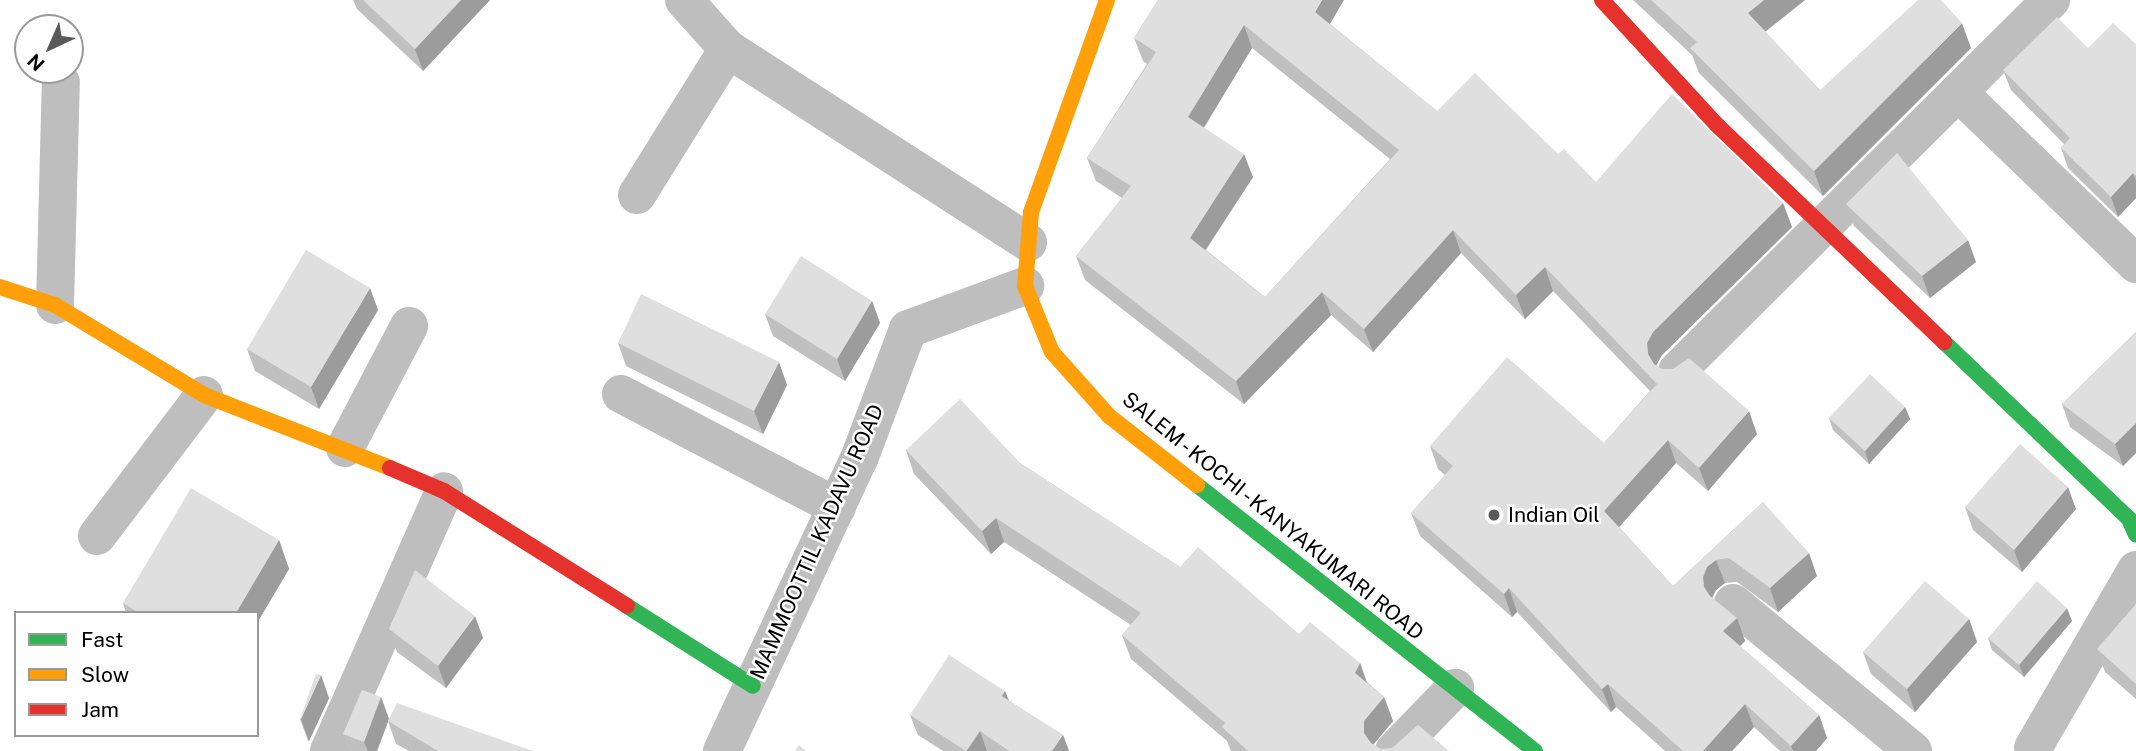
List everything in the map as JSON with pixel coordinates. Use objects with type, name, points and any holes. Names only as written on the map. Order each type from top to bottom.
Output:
[{"type":"street","points":[[684,0],[728,49],[1028,242]]},
{"type":"street","name":"SALEM - KOCHI - KANYAKUMARI ROAD","points":[[1107,0],[1031,212],[1025,286],[1052,352],[1109,416],[1535,751]]},
{"type":"street","points":[[1602,0],[1718,127],[2129,519],[2136,535]]},
{"type":"street","points":[[1676,371],[2051,0]]},
{"type":"street","points":[[637,195],[728,49]]},
{"type":"street","points":[[55,305],[61,84]]},
{"type":"street","points":[[1958,92],[2136,264]]},
{"type":"street","points":[[0,286],[55,305],[204,395],[345,448],[444,491],[753,686]]},
{"type":"street","name":"MAMMOOTTIL KADAVU ROAD","points":[[722,751],[859,459],[908,329],[1025,286]]},
{"type":"street","points":[[345,448],[409,326]]},
{"type":"street","points":[[621,394],[837,506]]},
{"type":"street","points":[[97,536],[204,395]]},
{"type":"street","points":[[328,751],[444,491]]},
{"type":"street","points":[[2036,750],[2136,570]]},
{"type":"street","points":[[1733,603],[1913,751]]},
{"type":"street","points":[[1394,751],[1455,688]]},
{"type":"building","points":[[363,0],[461,0],[415,49]]},
{"type":"building","points":[[1158,0],[1322,0],[1315,12],[1437,111],[1475,73],[1558,154],[1564,149],[1596,182],[1672,94],[1783,203],[1653,332],[1647,343],[1648,354],[1654,364],[1662,369],[1673,369],[1689,358],[1749,411],[1699,468],[1668,440],[1604,511],[1673,586],[1763,502],[1809,553],[1770,588],[1729,558],[1716,560],[1707,567],[1703,577],[1704,587],[1710,596],[1737,618],[1723,631],[1819,715],[1791,746],[1745,704],[1703,751],[1683,751],[1608,684],[1602,689],[1509,588],[1504,594],[1411,513],[1453,466],[1430,446],[1507,357],[1604,443],[1657,384],[1545,267],[1516,295],[1453,230],[1364,329],[1322,292],[1236,381],[1076,256],[1131,186],[1087,158],[1156,52],[1134,38]],"holes":[[[1244,25],[1399,150],[1265,297],[1190,238],[1244,154],[1188,117]]]},
{"type":"building","points":[[1651,0],[1764,0],[1748,13],[1820,90],[1918,0],[1941,0],[1962,23],[1814,171],[1690,48],[1697,42]]},
{"type":"building","points":[[2057,17],[2088,48],[2113,23],[2136,44],[2136,176],[2133,173],[2111,197],[2061,148],[2070,138],[2003,70]]},
{"type":"building","points":[[1897,153],[1968,240],[1922,276],[1846,204]]},
{"type":"building","points":[[306,250],[370,288],[311,387],[247,349]]},
{"type":"building","points":[[801,256],[872,301],[837,359],[765,314]]},
{"type":"building","points":[[641,294],[779,362],[754,411],[618,343]]},
{"type":"building","points":[[2136,332],[2136,423],[2115,444],[2062,404]]},
{"type":"building","points":[[1870,374],[1905,407],[1865,451],[1829,418]]},
{"type":"building","points":[[960,399],[1020,463],[1180,567],[1198,547],[1299,634],[1310,622],[1360,663],[1355,673],[1384,697],[1364,721],[1364,733],[1371,743],[1381,749],[1392,748],[1418,725],[1449,751],[1248,751],[1222,727],[1225,723],[1122,635],[1141,613],[996,518],[982,531],[906,450]]},
{"type":"building","points":[[2020,444],[2068,487],[2014,550],[1965,507]]},
{"type":"building","points":[[191,488],[279,540],[237,611],[136,611],[123,603]]},
{"type":"building","points":[[415,570],[475,616],[438,666],[389,629]]},
{"type":"building","points":[[1925,581],[1969,619],[1907,689],[1863,652]]},
{"type":"building","points":[[2037,581],[2067,608],[2019,665],[1988,638]]},
{"type":"building","points":[[2136,604],[2136,684],[2097,649]]},
{"type":"building","points":[[949,655],[1005,691],[1002,696],[1063,735],[1052,751],[1009,751],[980,731],[966,751],[910,715]]},
{"type":"building","points":[[316,674],[321,675],[300,719]]},
{"type":"building","points":[[362,690],[381,697],[364,742],[343,734]]},
{"type":"building","points":[[397,703],[533,751],[438,751],[388,721]]},
{"type":"building","points":[[799,745],[806,751],[795,751]]},
{"type":"traffic: fast","points":[[1944,342],[2129,519],[2136,535]]},
{"type":"traffic: fast","points":[[1197,485],[1535,751]]},
{"type":"traffic: fast","points":[[627,606],[753,686]]},
{"type":"traffic: slow","points":[[1107,0],[1031,212],[1025,286],[1052,352],[1109,416],[1197,485]]},
{"type":"traffic: slow","points":[[0,287],[55,305],[204,395],[390,468]]},
{"type":"traffic: jam","points":[[1602,0],[1718,126],[1944,342]]},
{"type":"traffic: jam","points":[[390,468],[444,491],[627,606]]},
{"type":"place","name":"Indian Oil","points":[[1494,515]]}]
